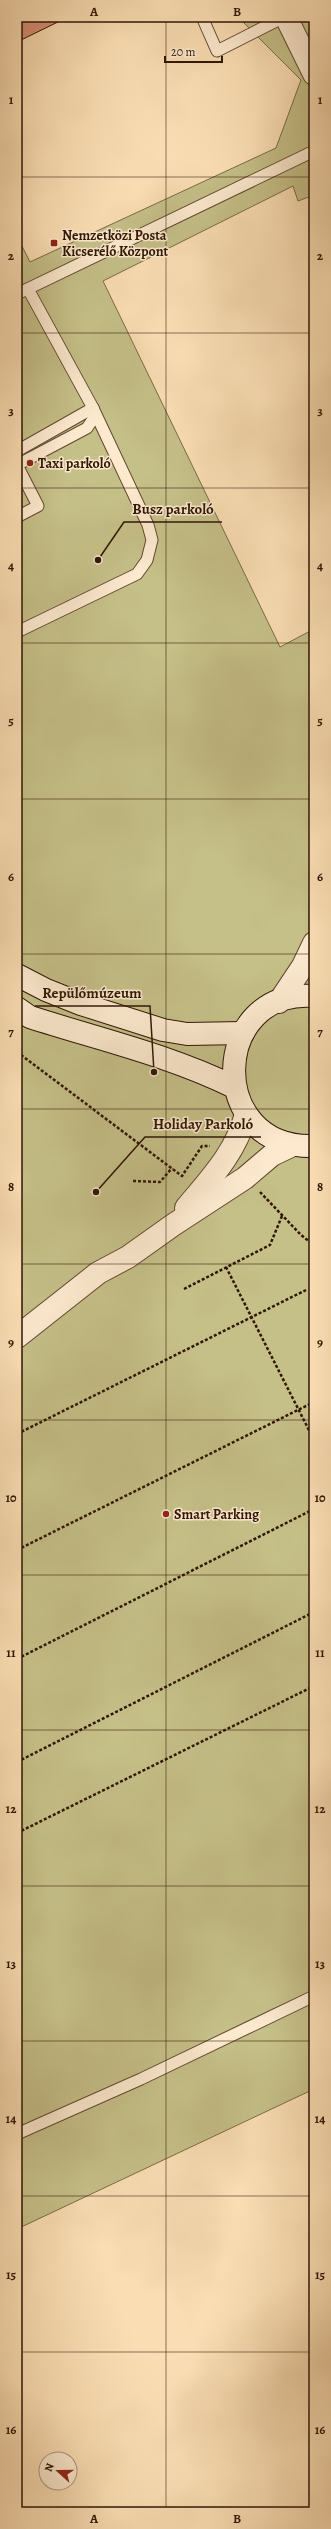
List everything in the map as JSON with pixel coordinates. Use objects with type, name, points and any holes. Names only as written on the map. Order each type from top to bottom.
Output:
[{"type":"street","points":[[285,17],[314,74]]},
{"type":"street","points":[[278,1002],[303,966],[314,942]]},
{"type":"street","points":[[17,975],[46,990],[74,1001],[163,1030],[187,1034],[243,1033]]},
{"type":"street","points":[[309,1146],[267,1134],[246,1114],[234,1086],[233,1064],[243,1033],[258,1014],[278,1002],[292,997],[314,996]]},
{"type":"street","points":[[17,1008],[30,1018],[154,1054],[207,1073],[234,1086]]},
{"type":"street","points":[[173,1225],[226,1160],[241,1131],[246,1114]]},
{"type":"street","points":[[17,1337],[98,1273],[128,1257],[173,1225],[245,1178],[272,1155],[309,1146]]},
{"type":"lane","points":[[202,17],[217,51],[285,17]]},
{"type":"lane","points":[[17,294],[314,151]]},
{"type":"lane","points":[[17,632],[136,574],[147,560],[152,540],[148,525],[93,408],[28,289]]},
{"type":"lane","points":[[17,451],[93,408]]},
{"type":"lane","points":[[17,517],[38,506],[17,465],[86,428],[93,419],[93,408]]},
{"type":"lane","points":[[17,2134],[141,2079],[314,1996]]},
{"type":"path","points":[[17,1052],[182,1176],[194,1159]]},
{"type":"path","points":[[133,1181],[160,1182],[172,1168]]},
{"type":"path","points":[[184,1289],[270,1245],[282,1216]]},
{"type":"path","points":[[226,1267],[314,1440]]},
{"type":"path","points":[[17,1434],[306,1290]]},
{"type":"path","points":[[17,1550],[314,1402]]},
{"type":"path","points":[[17,1659],[314,1509]]},
{"type":"path","points":[[17,1762],[314,1612]]},
{"type":"path","points":[[17,1833],[314,1686]]},
{"type":"shaded area","points":[[238,17],[314,17],[314,195],[298,201],[293,186],[103,281],[280,647],[314,629],[314,2089],[17,2229],[17,236],[30,262],[276,148],[301,80]]},
{"type":"building","points":[[17,17],[68,17],[17,42]]},
{"type":"place","name":"Nemzetközi Posta Kicserélő Központ","points":[[54,243]]},
{"type":"place","name":"Taxi parkoló","points":[[30,463]]},
{"type":"place","name":"Busz parkoló","points":[[98,560]]},
{"type":"place","name":"Repülőmúzeum","points":[[154,1072]]},
{"type":"place","name":"Holiday Parkoló","points":[[96,1192]]},
{"type":"place","name":"Smart Parking","points":[[166,1514]]}]
